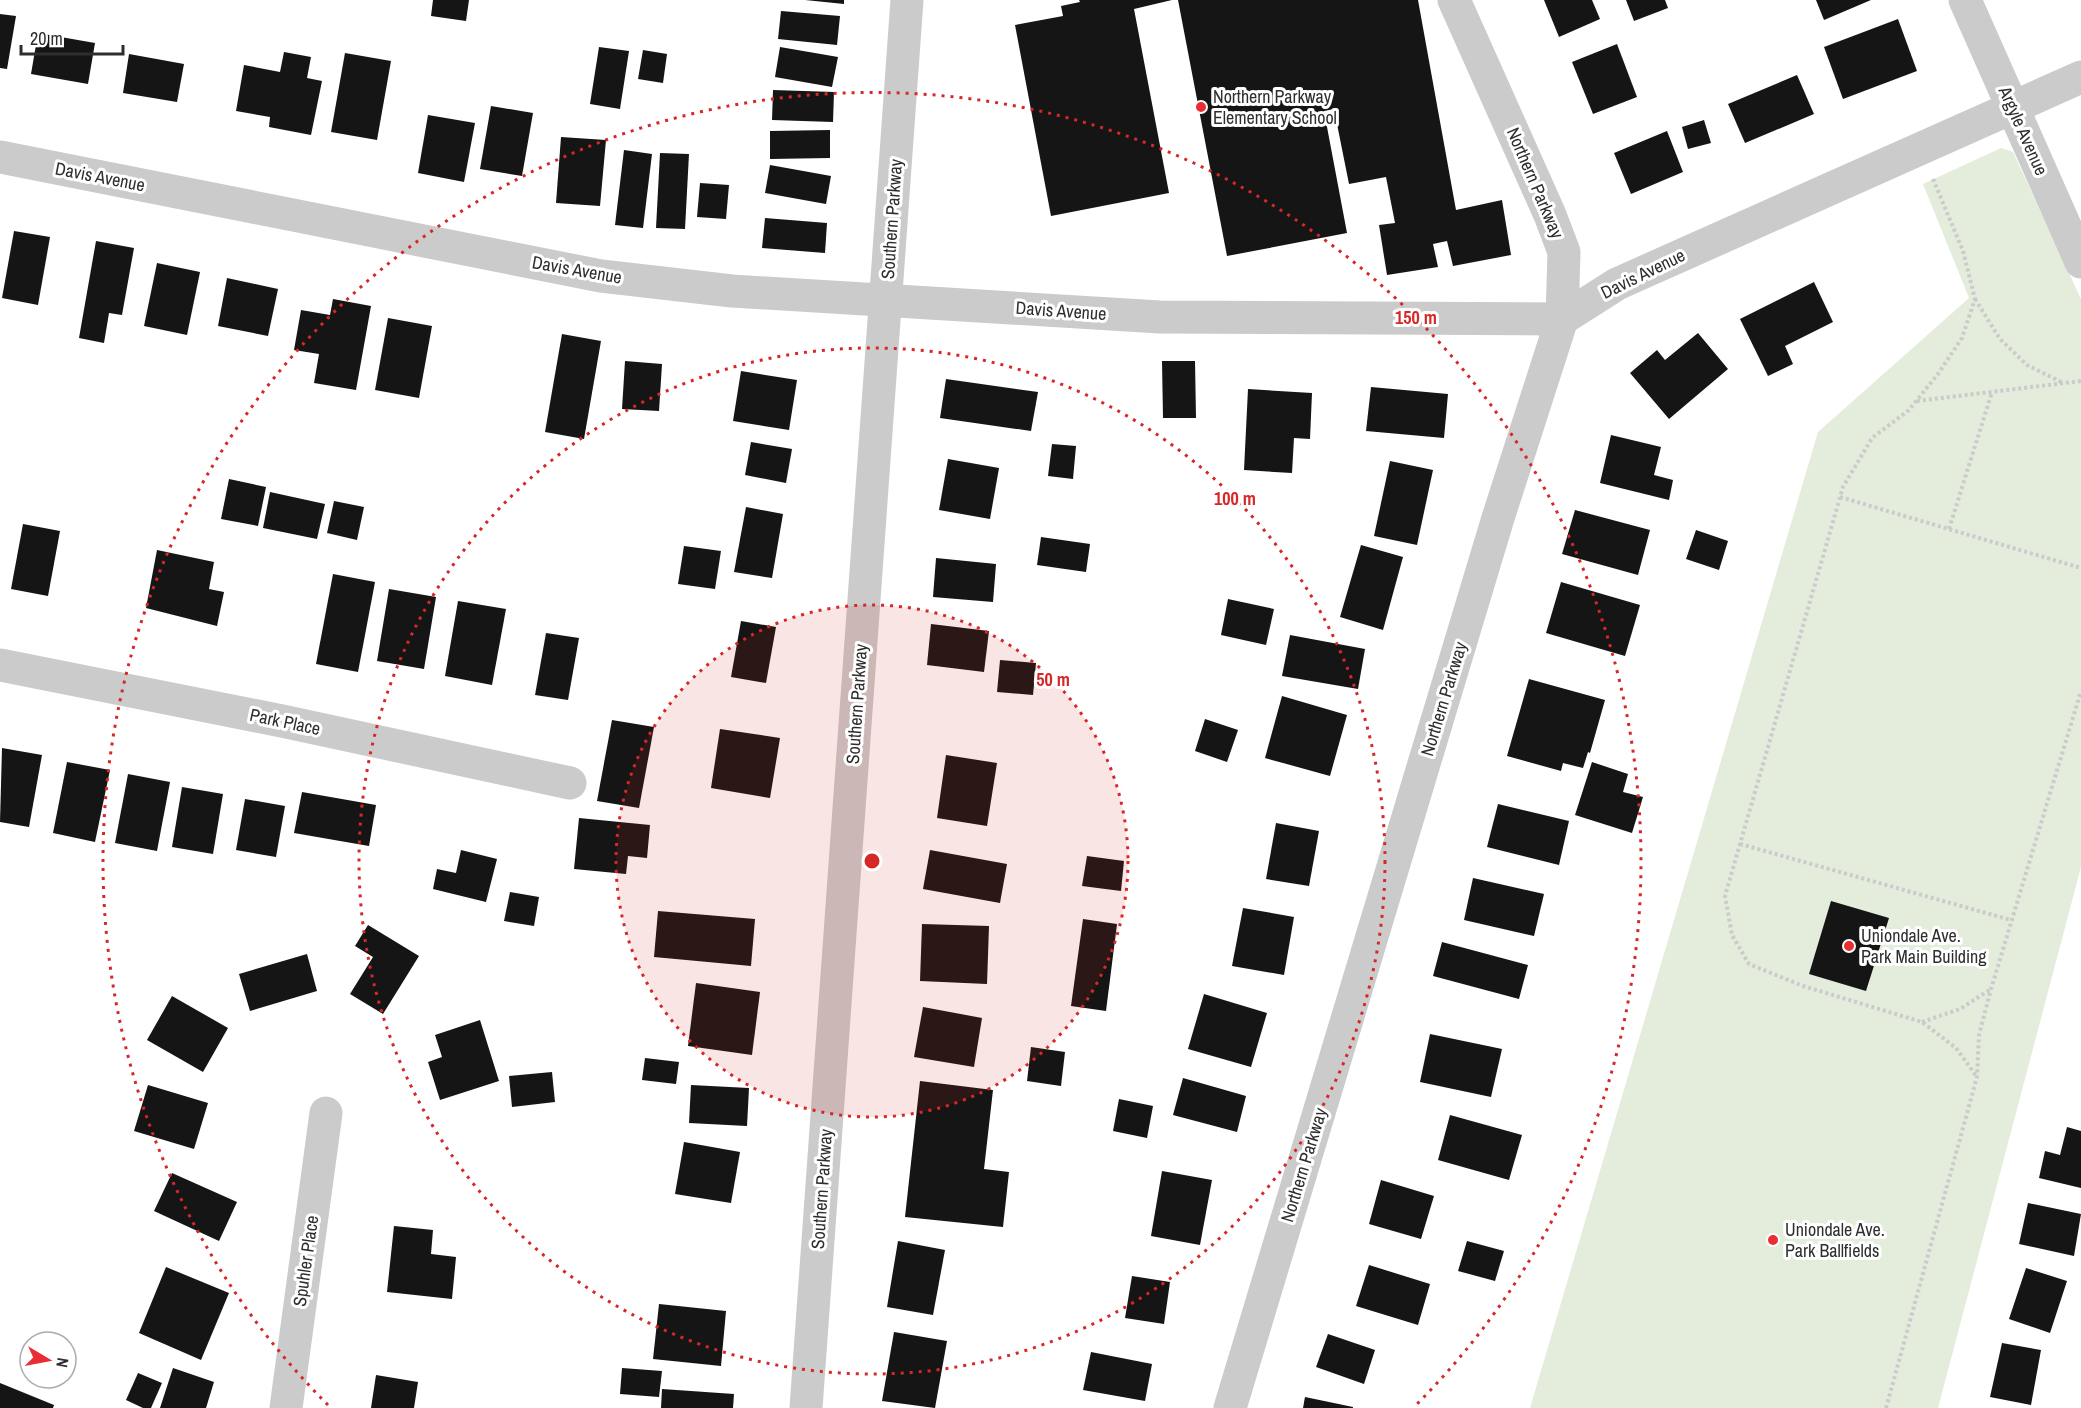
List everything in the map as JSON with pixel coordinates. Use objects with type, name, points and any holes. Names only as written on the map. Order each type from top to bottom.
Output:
[{"type":"street","name":"Southern Parkway","points":[[806,1408],[907,0]]},
{"type":"street","name":"Northern Parkway","points":[[1230,1408],[1498,518],[1562,319],[1564,252],[1550,215],[1454,0]]},
{"type":"street","name":"Argyle Avenue","points":[[1965,0],[2081,262]]},
{"type":"street","name":"Davis Avenue","points":[[0,157],[601,276],[732,291],[1160,317],[1562,319],[1617,284],[2081,77]]},
{"type":"street","name":"Park Place","points":[[0,665],[282,721],[570,783]]},
{"type":"street","name":"Spuhler Place","points":[[286,1408],[326,1113]]},
{"type":"path","points":[[1921,149],[1964,251],[1975,299],[2001,339],[2026,365],[2063,383]]},
{"type":"path","points":[[1975,299],[1962,338],[1916,402],[1872,438],[1843,487],[1725,896],[1732,935],[1749,964],[1803,986],[1922,1022],[1956,1048],[1977,1077]]},
{"type":"path","points":[[1916,402],[2081,381]]},
{"type":"path","points":[[1949,529],[1992,392]]},
{"type":"path","points":[[1840,497],[2081,568]]},
{"type":"path","points":[[1887,1408],[1977,1077],[1979,1035],[1991,989],[2081,691]]},
{"type":"path","points":[[1740,844],[2011,920]]},
{"type":"path","points":[[1922,1022],[1960,1009],[1991,989]]},
{"type":"green space","points":[[2001,148],[2013,152],[2081,299],[2081,867],[1938,1408],[1530,1408],[1818,432],[1969,298],[1923,184]]},
{"type":"building","points":[[433,0],[469,0],[466,21],[431,16]]},
{"type":"building","points":[[805,0],[844,0],[844,4]]},
{"type":"building","points":[[1079,0],[1172,0],[1134,9],[1169,193],[1051,216],[1015,25],[1063,16],[1061,6],[1080,2]]},
{"type":"building","points":[[1178,0],[1418,0],[1456,210],[1502,200],[1511,255],[1453,266],[1447,241],[1433,244],[1438,267],[1387,275],[1379,225],[1395,223],[1386,177],[1349,184],[1334,109],[1324,111],[1347,233],[1227,256]]},
{"type":"building","points":[[1544,0],[1592,0],[1600,19],[1559,37]]},
{"type":"building","points":[[1626,0],[1665,0],[1668,8],[1634,21]]},
{"type":"building","points":[[1816,0],[1871,0],[1824,20]]},
{"type":"building","points":[[781,11],[840,16],[837,45],[778,39]]},
{"type":"building","points":[[0,14],[16,16],[7,69],[0,68]]},
{"type":"building","points":[[1898,19],[1917,71],[1843,99],[1824,47]]},
{"type":"building","points":[[38,33],[95,43],[88,84],[31,74]]},
{"type":"building","points":[[1617,44],[1637,97],[1593,114],[1572,62]]},
{"type":"building","points":[[599,47],[629,51],[620,109],[590,104]]},
{"type":"building","points":[[780,47],[838,57],[832,87],[775,77]]},
{"type":"building","points":[[643,50],[667,54],[663,83],[638,79]]},
{"type":"building","points":[[284,52],[311,57],[307,78],[322,81],[311,135],[269,127],[270,117],[236,111],[244,65],[280,72]]},
{"type":"building","points":[[345,53],[391,61],[377,140],[331,132]]},
{"type":"building","points":[[129,54],[184,64],[177,102],[123,93]]},
{"type":"building","points":[[1797,75],[1814,114],[1745,143],[1728,104]]},
{"type":"building","points":[[773,90],[834,92],[833,122],[772,120]]},
{"type":"building","points":[[491,106],[533,113],[522,176],[480,169]]},
{"type":"building","points":[[428,115],[475,123],[464,182],[418,173]]},
{"type":"building","points":[[1704,120],[1711,143],[1688,149],[1682,127]]},
{"type":"building","points":[[830,130],[830,158],[770,159],[770,131]]},
{"type":"building","points":[[1667,131],[1683,172],[1631,194],[1614,153]]},
{"type":"building","points":[[561,137],[606,140],[600,206],[556,203]]},
{"type":"building","points":[[624,150],[652,154],[643,228],[615,225]]},
{"type":"building","points":[[660,153],[689,154],[685,229],[656,228]]},
{"type":"building","points":[[770,165],[831,176],[826,204],[765,193]]},
{"type":"building","points":[[700,183],[729,185],[726,219],[697,217]]},
{"type":"building","points":[[765,218],[827,223],[825,253],[762,248]]},
{"type":"building","points":[[14,231],[50,237],[38,305],[2,298]]},
{"type":"building","points":[[96,241],[134,248],[122,315],[109,313],[104,343],[79,338]]},
{"type":"building","points":[[157,263],[200,272],[187,335],[144,326]]},
{"type":"building","points":[[227,278],[278,289],[268,336],[218,326]]},
{"type":"building","points":[[1814,282],[1833,322],[1785,346],[1793,364],[1768,376],[1740,319]]},
{"type":"building","points":[[333,299],[371,306],[356,390],[314,383],[319,354],[294,350],[301,310],[330,315]]},
{"type":"building","points":[[388,318],[432,326],[419,398],[375,390]]},
{"type":"building","points":[[1698,333],[1728,369],[1669,419],[1630,373],[1657,350],[1665,360]]},
{"type":"building","points":[[562,334],[601,341],[584,439],[545,432]]},
{"type":"building","points":[[625,361],[662,364],[659,411],[622,409]]},
{"type":"building","points":[[1162,361],[1195,361],[1196,418],[1163,418]]},
{"type":"building","points":[[741,371],[797,380],[789,430],[733,421]]},
{"type":"building","points":[[946,379],[1038,392],[1031,431],[940,418]]},
{"type":"building","points":[[1371,387],[1448,394],[1444,438],[1366,431]]},
{"type":"building","points":[[1248,389],[1312,393],[1310,439],[1294,438],[1292,473],[1244,470]]},
{"type":"building","points":[[1611,435],[1661,447],[1654,475],[1673,480],[1669,500],[1600,483]]},
{"type":"building","points":[[751,442],[792,449],[786,483],[745,475]]},
{"type":"building","points":[[1052,444],[1076,446],[1073,479],[1048,476]]},
{"type":"building","points":[[948,459],[999,468],[990,519],[939,510]]},
{"type":"building","points":[[1390,461],[1433,470],[1417,545],[1374,536]]},
{"type":"building","points":[[229,479],[266,487],[258,526],[221,519]]},
{"type":"building","points":[[270,492],[325,504],[317,539],[263,528]]},
{"type":"building","points":[[334,501],[364,507],[357,540],[327,533]]},
{"type":"building","points":[[746,507],[783,514],[772,578],[734,572]]},
{"type":"building","points":[[1575,510],[1650,530],[1638,575],[1562,554]]},
{"type":"building","points":[[23,524],[60,531],[48,596],[11,589]]},
{"type":"building","points":[[1696,530],[1728,541],[1719,570],[1686,559]]},
{"type":"building","points":[[1041,537],[1090,544],[1086,572],[1037,565]]},
{"type":"building","points":[[1361,545],[1403,557],[1383,630],[1340,617]]},
{"type":"building","points":[[684,546],[721,551],[715,589],[678,584]]},
{"type":"building","points":[[157,550],[214,562],[209,589],[224,592],[217,626],[146,608]]},
{"type":"building","points":[[936,558],[996,564],[993,602],[933,597]]},
{"type":"building","points":[[333,574],[375,582],[358,672],[316,664]]},
{"type":"building","points":[[1561,582],[1640,605],[1625,656],[1546,633]]},
{"type":"building","points":[[389,589],[436,597],[424,669],[377,661]]},
{"type":"building","points":[[1228,599],[1274,609],[1266,645],[1221,635]]},
{"type":"building","points":[[458,601],[506,609],[492,685],[445,676]]},
{"type":"building","points":[[741,621],[776,627],[766,683],[731,677]]},
{"type":"building","points":[[931,624],[989,631],[984,672],[927,665]]},
{"type":"building","points":[[546,633],[579,638],[568,700],[535,695]]},
{"type":"building","points":[[1290,635],[1365,649],[1358,689],[1282,676]]},
{"type":"building","points":[[1000,660],[1036,663],[1033,695],[997,692]]},
{"type":"building","points":[[1529,679],[1605,700],[1590,753],[1588,752],[1583,768],[1563,763],[1561,771],[1507,756]]},
{"type":"building","points":[[1282,696],[1347,715],[1330,776],[1265,758]]},
{"type":"building","points":[[1205,719],[1238,730],[1227,762],[1195,751]]},
{"type":"building","points":[[612,720],[654,727],[639,808],[597,801]]},
{"type":"building","points":[[720,729],[780,738],[770,798],[711,788]]},
{"type":"building","points":[[2,748],[42,755],[29,827],[0,822]]},
{"type":"building","points":[[946,755],[997,763],[987,826],[937,818]]},
{"type":"building","points":[[67,762],[110,770],[95,842],[53,833]]},
{"type":"building","points":[[1592,762],[1628,774],[1623,792],[1643,797],[1632,833],[1575,815]]},
{"type":"building","points":[[128,774],[170,782],[157,851],[115,843]]},
{"type":"building","points":[[182,787],[223,794],[213,854],[172,847]]},
{"type":"building","points":[[302,792],[376,805],[369,846],[294,833]]},
{"type":"building","points":[[245,799],[285,806],[276,857],[236,850]]},
{"type":"building","points":[[1498,804],[1569,821],[1559,865],[1487,847]]},
{"type":"building","points":[[579,818],[650,825],[647,858],[628,856],[626,874],[574,869]]},
{"type":"building","points":[[1276,823],[1319,831],[1309,886],[1266,879]]},
{"type":"building","points":[[461,850],[497,859],[486,902],[433,889],[437,869],[456,873]]},
{"type":"building","points":[[930,850],[1007,864],[1000,903],[923,889]]},
{"type":"building","points":[[1087,856],[1124,861],[1121,891],[1082,886]]},
{"type":"building","points":[[1473,878],[1544,894],[1534,936],[1464,920]]},
{"type":"building","points":[[510,892],[539,897],[534,926],[504,921]]},
{"type":"building","name":"Uniondale Ave. Park Main Building","points":[[1831,901],[1889,918],[1866,991],[1809,974]]},
{"type":"building","points":[[1243,908],[1294,917],[1284,975],[1232,966]]},
{"type":"building","points":[[658,911],[755,919],[751,966],[654,957]]},
{"type":"building","points":[[1083,919],[1117,924],[1106,1011],[1071,1006]]},
{"type":"building","points":[[922,924],[989,926],[987,984],[920,981]]},
{"type":"building","points":[[368,925],[419,956],[383,1014],[350,994],[373,957],[355,946]]},
{"type":"building","points":[[1442,942],[1528,965],[1519,999],[1433,976]]},
{"type":"building","points":[[307,954],[317,991],[250,1011],[239,974]]},
{"type":"building","points":[[696,983],[760,992],[752,1055],[688,1046]]},
{"type":"building","points":[[1204,994],[1267,1013],[1251,1067],[1188,1049]]},
{"type":"building","points":[[172,996],[228,1028],[203,1072],[147,1040]]},
{"type":"building","points":[[923,1007],[982,1018],[974,1067],[914,1057]]},
{"type":"building","points":[[480,1020],[499,1081],[440,1100],[428,1062],[442,1057],[435,1035]]},
{"type":"building","points":[[1430,1034],[1502,1049],[1491,1097],[1420,1082]]},
{"type":"building","points":[[1031,1047],[1065,1052],[1061,1086],[1027,1081]]},
{"type":"building","points":[[645,1058],[679,1062],[676,1084],[642,1080]]},
{"type":"building","points":[[552,1072],[555,1102],[512,1107],[509,1076]]},
{"type":"building","points":[[1183,1078],[1246,1096],[1237,1132],[1173,1115]]},
{"type":"building","points":[[920,1081],[993,1090],[984,1169],[1009,1172],[1003,1227],[905,1217]]},
{"type":"building","points":[[148,1085],[208,1103],[194,1149],[134,1131]]},
{"type":"building","points":[[691,1085],[749,1088],[747,1126],[689,1123]]},
{"type":"building","points":[[1119,1099],[1153,1106],[1147,1138],[1113,1131]]},
{"type":"building","points":[[1450,1115],[1522,1135],[1509,1180],[1438,1160]]},
{"type":"building","points":[[2067,1127],[2081,1131],[2081,1188],[2039,1178],[2045,1151],[2060,1155]]},
{"type":"building","points":[[684,1142],[740,1152],[731,1203],[675,1194]]},
{"type":"building","points":[[1162,1171],[1212,1180],[1200,1245],[1151,1236]]},
{"type":"building","points":[[172,1173],[237,1202],[219,1241],[154,1211]]},
{"type":"building","points":[[1381,1180],[1434,1196],[1421,1239],[1369,1224]]},
{"type":"building","points":[[2028,1203],[2081,1214],[2074,1256],[2019,1244]]},
{"type":"building","points":[[394,1226],[433,1230],[431,1254],[456,1257],[452,1299],[387,1292]]},
{"type":"building","points":[[898,1241],[945,1250],[933,1315],[887,1307]]},
{"type":"building","points":[[1467,1241],[1504,1251],[1495,1281],[1458,1271]]},
{"type":"building","points":[[1369,1265],[1430,1284],[1418,1325],[1356,1306]]},
{"type":"building","points":[[166,1267],[229,1293],[201,1360],[139,1333]]},
{"type":"building","points":[[2026,1268],[2067,1281],[2050,1333],[2009,1319]]},
{"type":"building","points":[[1132,1276],[1170,1282],[1164,1324],[1125,1318]]},
{"type":"building","points":[[659,1304],[726,1311],[721,1366],[653,1359]]},
{"type":"building","points":[[894,1332],[947,1341],[935,1408],[882,1401]]},
{"type":"building","points":[[1328,1334],[1375,1350],[1364,1384],[1316,1367]]},
{"type":"building","points":[[2002,1343],[2041,1350],[2031,1405],[1990,1397]]},
{"type":"building","points":[[1091,1352],[1152,1364],[1145,1401],[1083,1390]]},
{"type":"building","points":[[173,1368],[214,1382],[206,1408],[160,1408]]},
{"type":"building","points":[[622,1368],[662,1371],[659,1397],[620,1394]]},
{"type":"building","points":[[138,1373],[162,1383],[151,1408],[143,1408],[126,1400]]},
{"type":"building","points":[[376,1375],[418,1382],[414,1408],[371,1408]]},
{"type":"building","points":[[0,1383],[54,1405],[53,1408],[0,1408]]},
{"type":"building","points":[[662,1389],[734,1394],[733,1408],[661,1408]]},
{"type":"building","points":[[1305,1397],[1353,1407],[1353,1408],[1303,1408]]},
{"type":"place","name":"Northern Parkway Elementary School","points":[[1201,107]]},
{"type":"place","name":"Uniondale Ave. Park Main Building","points":[[1849,946]]},
{"type":"place","name":"Uniondale Ave. Park Ballfields","points":[[1773,1240]]}]
